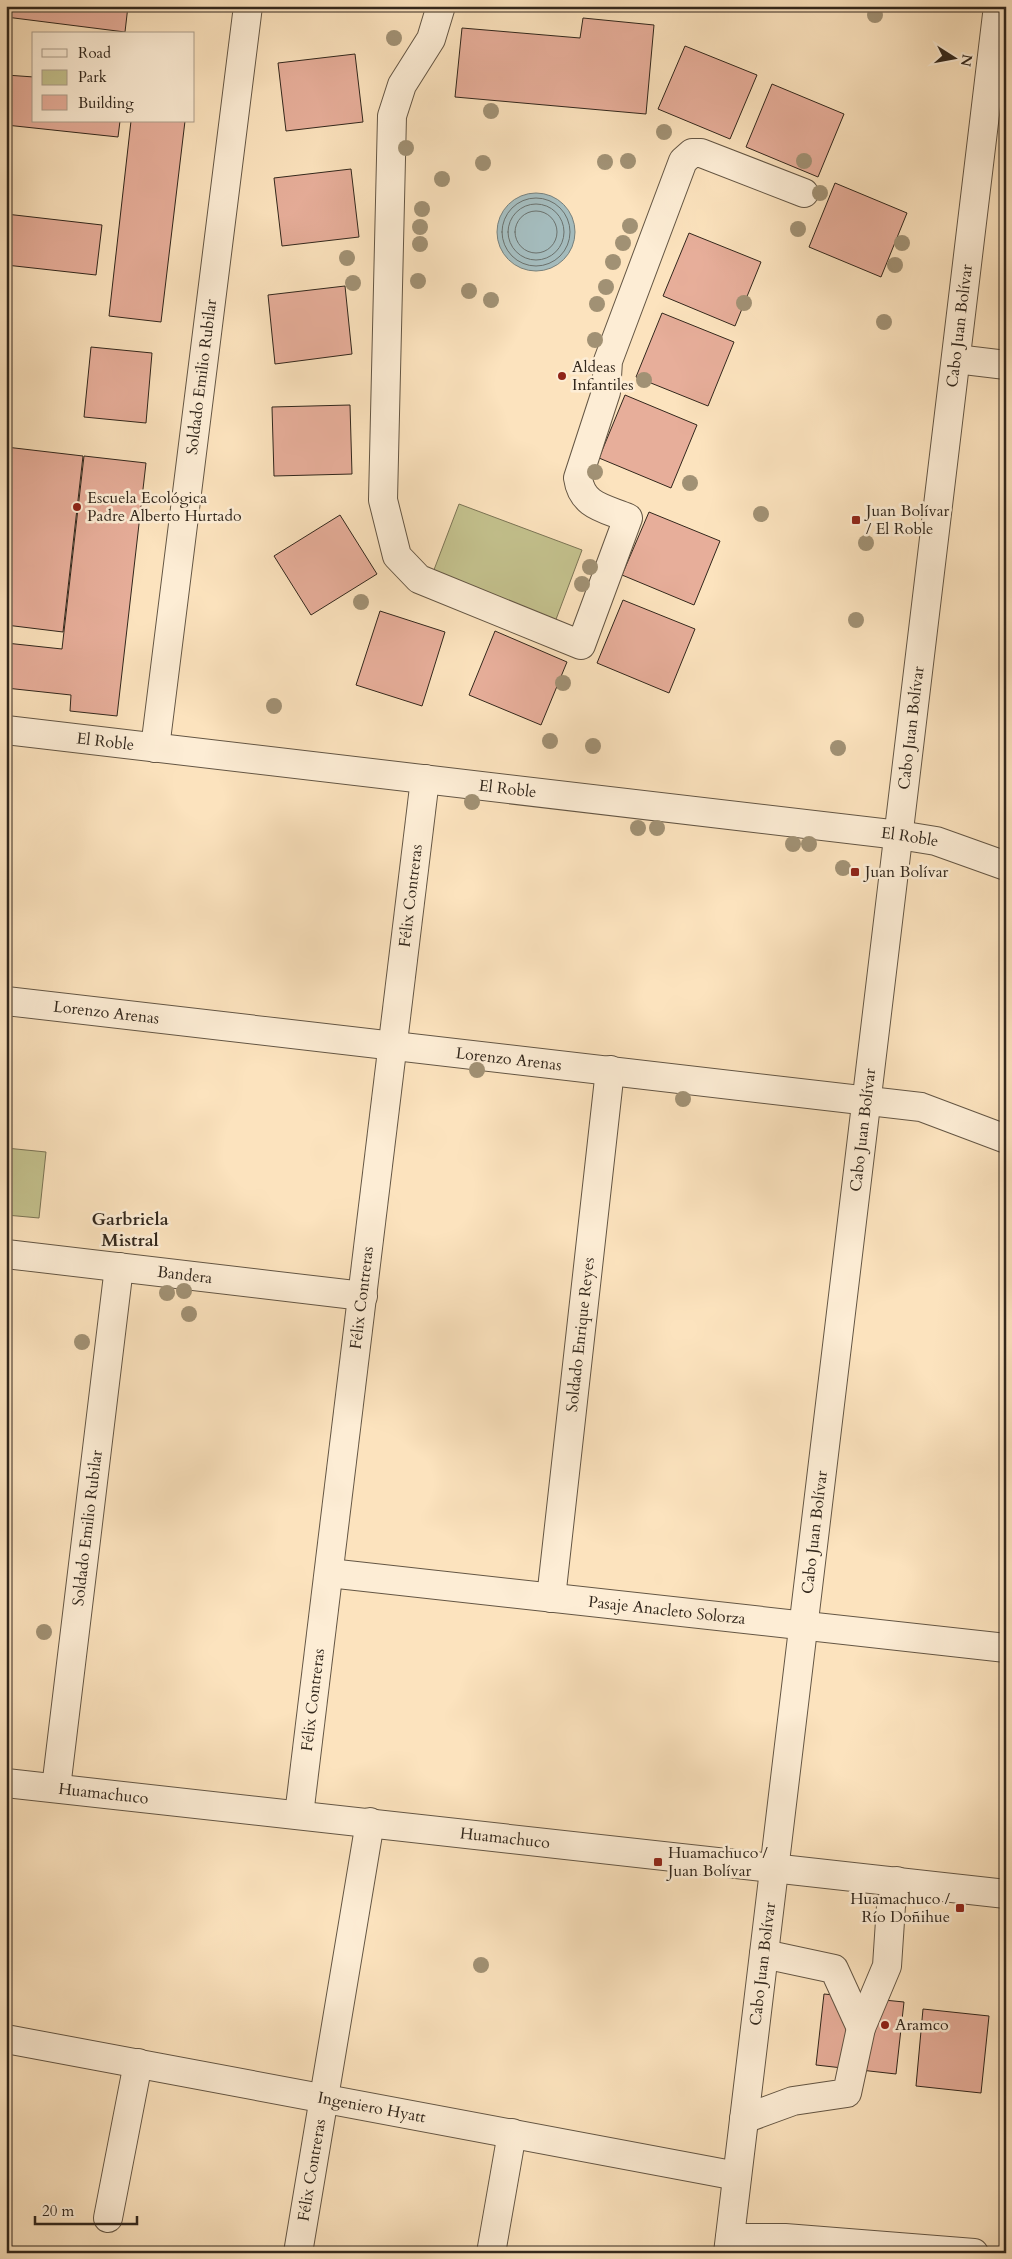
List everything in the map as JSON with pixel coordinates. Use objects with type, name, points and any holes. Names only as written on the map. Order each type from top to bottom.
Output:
[{"type":"street","name":"Soldado Emilio Rubilar","points":[[155,748],[248,6]]},
{"type":"street","points":[[441,6],[431,38],[402,85],[392,116],[383,500],[397,556],[418,579],[582,645],[628,518],[587,500],[580,491],[578,478],[606,392],[608,361],[683,161],[692,153],[701,153],[804,193]]},
{"type":"street","name":"Cabo Juan Bolívar","points":[[729,2245],[998,6]]},
{"type":"street","points":[[956,359],[1006,365]]},
{"type":"street","name":"El Roble","points":[[6,730],[899,835],[936,841],[1006,866]]},
{"type":"street","name":"Félix Contreras","points":[[300,1815],[425,780]]},
{"type":"street","name":"Lorenzo Arenas","points":[[6,1001],[921,1107],[1006,1139]]},
{"type":"street","name":"Soldado Enrique Reyes","points":[[551,1598],[610,1070]]},
{"type":"street","name":"Bandera","points":[[6,1254],[363,1296]]},
{"type":"street","name":"Soldado Emilio Rubilar","points":[[56,1788],[119,1267]]},
{"type":"street","name":"Pasaje Anacleto Solorza","points":[[329,1573],[1006,1648]]},
{"type":"street","name":"Huamachuco","points":[[6,1783],[1006,1894]]},
{"type":"street","name":"Félix Contreras","points":[[298,2253],[370,1822]]},
{"type":"street","points":[[744,2119],[793,2101],[847,2093],[861,2028],[887,1966],[891,1906],[897,1882]]},
{"type":"street","points":[[764,1954],[834,1969],[861,2028]]},
{"type":"street","name":"Ingeniero Hyatt","points":[[6,2039],[737,2176]]},
{"type":"street","points":[[108,2218],[138,2063]]},
{"type":"street","points":[[491,2253],[512,2134]]},
{"type":"street","points":[[729,2245],[786,2238],[974,2253]]},
{"type":"green space","points":[[459,504],[582,550],[555,622],[432,575]]},
{"type":"green space","points":[[6,1148],[46,1152],[39,1218],[6,1215]]},
{"type":"water","points":[[528,193],[544,193],[558,199],[569,210],[575,224],[575,240],[569,254],[558,265],[544,271],[528,271],[514,265],[503,254],[497,240],[497,224],[503,210],[514,199]]},
{"type":"building","points":[[6,6],[128,6],[125,32],[6,17]]},
{"type":"building","points":[[583,18],[654,25],[646,114],[455,97],[462,28],[580,38]]},
{"type":"building","points":[[685,46],[757,75],[730,139],[658,109]]},
{"type":"building","points":[[355,54],[363,122],[286,131],[278,63]]},
{"type":"building","points":[[6,75],[32,77],[32,122],[120,122],[118,137],[6,125]]},
{"type":"building","points":[[772,84],[844,114],[818,177],[746,147]]},
{"type":"building","points":[[131,122],[185,122],[161,322],[109,316]]},
{"type":"building","points":[[351,169],[359,237],[282,246],[274,178]]},
{"type":"building","points":[[835,183],[907,213],[881,277],[809,247]]},
{"type":"building","points":[[6,214],[102,225],[96,275],[6,265]]},
{"type":"building","points":[[689,233],[761,262],[735,326],[663,296]]},
{"type":"building","points":[[345,286],[352,354],[275,364],[268,295]]},
{"type":"building","points":[[662,313],[734,342],[708,406],[636,377]]},
{"type":"building","points":[[91,347],[152,353],[146,423],[84,417]]},
{"type":"building","points":[[625,395],[697,425],[671,488],[599,458]]},
{"type":"building","points":[[350,405],[352,474],[274,476],[272,407]]},
{"type":"building","points":[[6,447],[83,456],[63,632],[6,625]]},
{"type":"building","points":[[84,456],[146,463],[117,716],[70,711],[71,695],[6,688],[6,643],[62,649]]},
{"type":"building","points":[[649,512],[720,541],[694,605],[622,575]]},
{"type":"building","points":[[340,515],[377,574],[311,615],[274,556]]},
{"type":"building","points":[[623,600],[695,629],[669,693],[597,663]]},
{"type":"building","points":[[380,611],[445,632],[422,706],[356,685]]},
{"type":"building","points":[[495,631],[567,662],[541,725],[469,695]]},
{"type":"building","points":[[824,1994],[904,2002],[896,2074],[816,2065]]},
{"type":"building","points":[[923,2009],[989,2016],[981,2093],[916,2086]]},
{"type":"place","name":"Aldeas Infantiles","points":[[562,376]]},
{"type":"place","name":"Escuela Ecológica Padre Alberto Hurtado","points":[[77,507]]},
{"type":"place","name":"Juan Bolívar / El Roble","points":[[856,520]]},
{"type":"place","name":"Juan Bolívar","points":[[855,872]]},
{"type":"place","name":"Huamachuco / Juan Bolívar","points":[[658,1862]]},
{"type":"place","name":"Huamachuco / Río Doñihue","points":[[960,1908]]},
{"type":"place","name":"Aramco","points":[[885,2025]]},
{"type":"district","name":"Garbriela Mistral","points":[[130,1229]]}]
